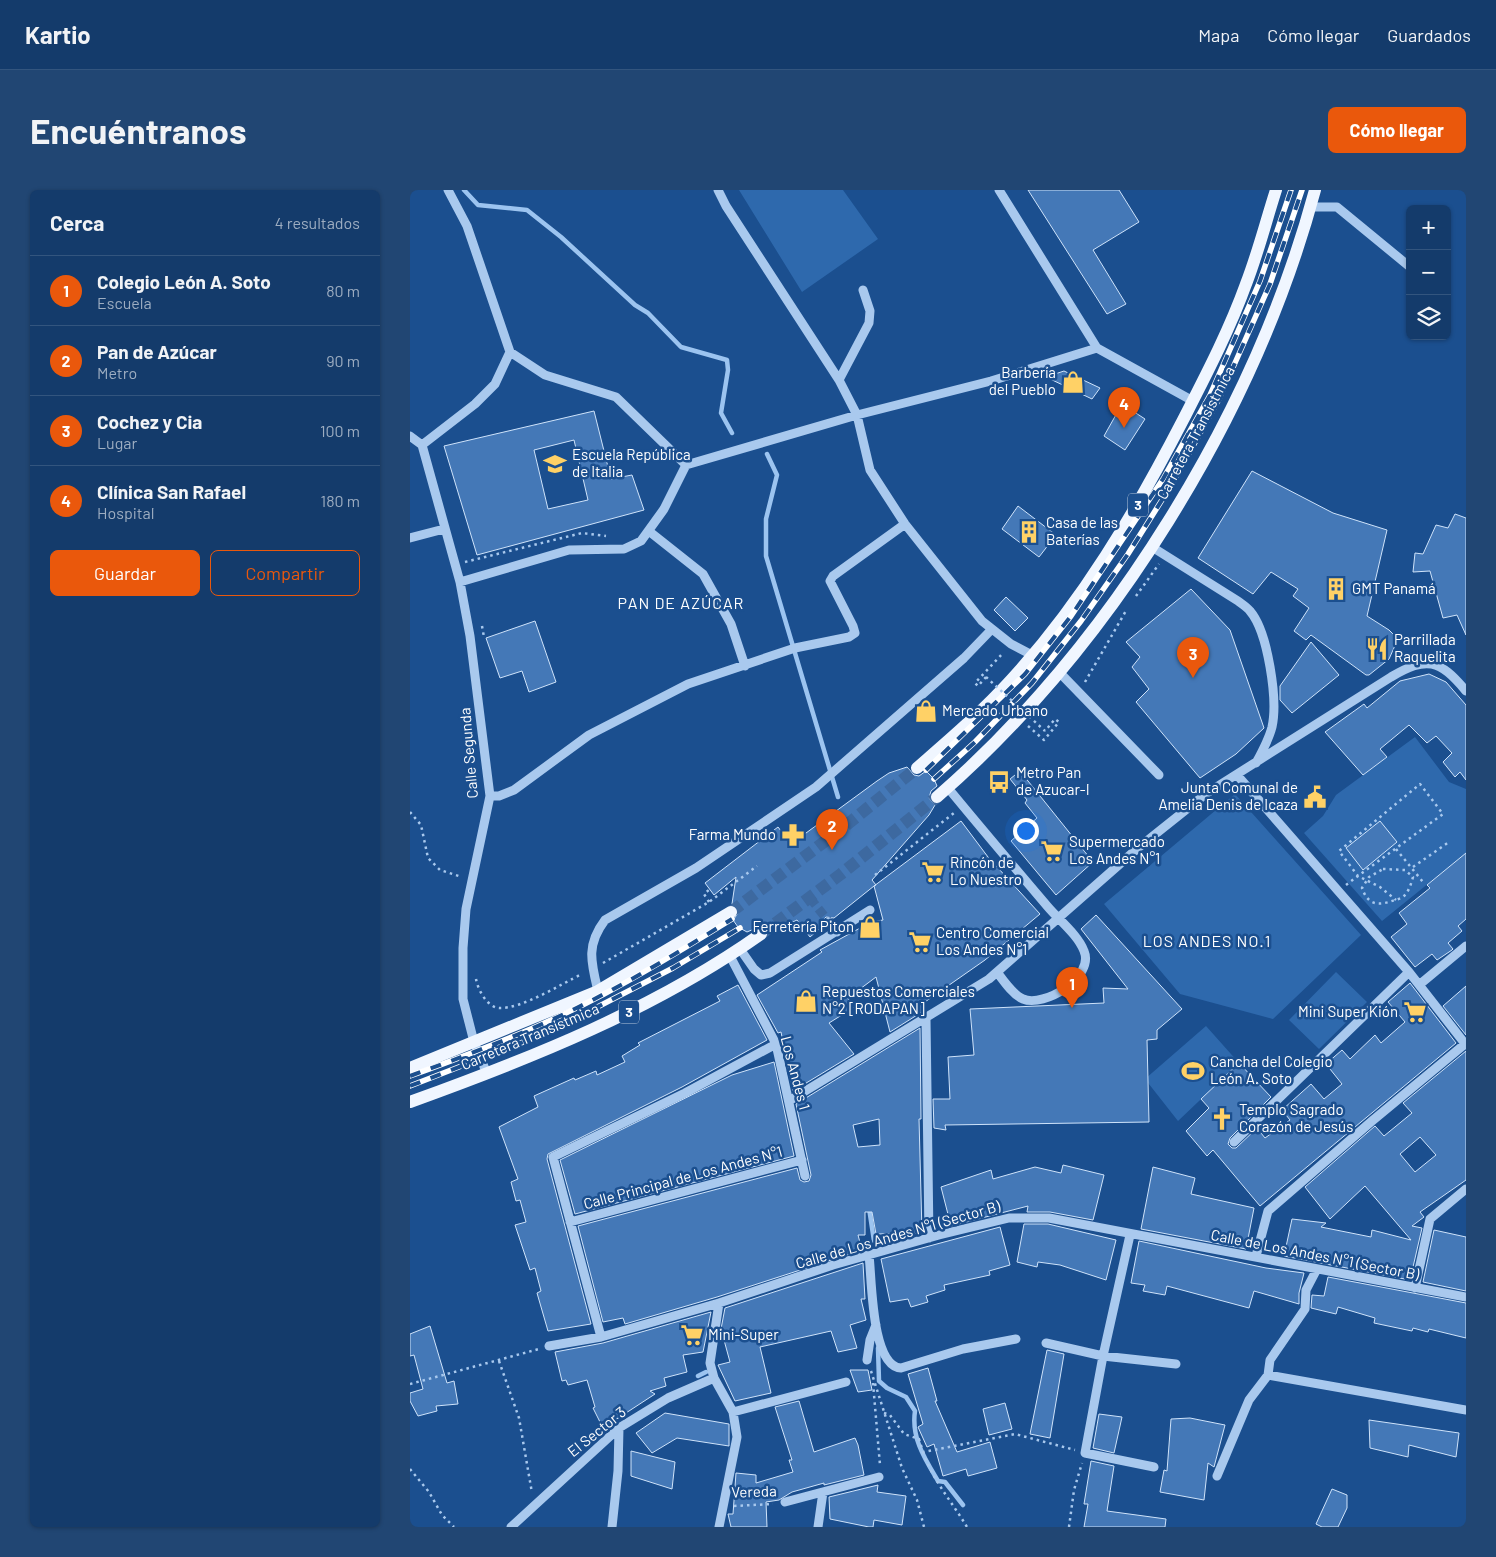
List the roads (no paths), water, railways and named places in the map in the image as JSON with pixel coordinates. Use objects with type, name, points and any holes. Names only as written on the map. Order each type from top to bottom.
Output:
[{"type":"main road","name":"Carretera Transístmica","points":[[917,768],[1003,688],[1032,655],[1075,602],[1144,495],[1214,361],[1247,283],[1276,190]]},
{"type":"main road","name":"Carretera Transístmica","points":[[937,797],[1019,718],[1060,673],[1152,547],[1218,434],[1249,369],[1281,289],[1315,190]]},
{"type":"main road","name":"Carretera Transístmica","points":[[410,1068],[598,991],[731,912]]},
{"type":"main road","name":"Carretera Transístmica","points":[[410,1102],[488,1074],[639,1008],[735,953],[761,934]]},
{"type":"street","points":[[448,190],[467,226],[510,352],[545,375],[616,397],[686,465]]},
{"type":"street","points":[[718,190],[726,206],[838,380],[857,415],[870,470],[906,524],[952,585],[992,630],[1011,644],[1032,655]]},
{"type":"street","points":[[999,190],[1097,348],[1193,401]]},
{"type":"street","points":[[1310,207],[1337,207],[1406,264]]},
{"type":"street","points":[[838,380],[869,322],[870,311],[863,290]]},
{"type":"street","points":[[460,582],[569,550],[624,549],[641,541],[650,532],[664,509],[686,465],[857,415],[991,381],[1097,348]]},
{"type":"street","points":[[410,436],[422,445],[475,404],[495,384],[510,352]]},
{"type":"street","name":"Calle Segunda","points":[[422,445],[460,582],[470,636],[490,796],[466,909],[463,948],[463,1000],[474,1042],[488,1074]]},
{"type":"street","points":[[490,796],[499,796],[514,790],[589,735],[688,684],[795,648],[849,637],[855,632],[830,581],[833,576],[906,524]]},
{"type":"street","points":[[410,538],[444,529]]},
{"type":"street","points":[[650,532],[704,574],[731,624],[745,666]]},
{"type":"street","points":[[1152,547],[1251,611],[1270,658],[1272,726],[1256,763]]},
{"type":"street","points":[[598,991],[592,969],[591,952],[595,933],[605,920],[696,868],[816,787],[964,658],[992,630]]},
{"type":"street","points":[[789,1101],[926,1019],[996,972],[1146,842],[1207,793],[1407,667],[1426,663],[1436,664],[1450,672],[1466,691]]},
{"type":"street","points":[[1060,673],[1159,775]]},
{"type":"street","points":[[1237,775],[1393,956],[1409,972],[1466,1044],[1372,1121],[1268,1211],[1256,1256]]},
{"type":"street","points":[[948,788],[1084,950],[1086,959],[1082,971],[1072,985],[1033,1001],[1021,999],[996,972]]},
{"type":"street","points":[[735,953],[760,975],[770,973],[870,910]]},
{"type":"street","points":[[829,922],[837,932]]},
{"type":"street","points":[[1419,985],[1466,946]]},
{"type":"street","name":"Los Andes 1","points":[[735,953],[776,1044],[805,1176]]},
{"type":"street","points":[[1234,1142],[1409,972]]},
{"type":"street","points":[[926,1019],[929,1238]]},
{"type":"street","points":[[601,1337],[553,1157],[685,1092],[776,1044]]},
{"type":"street","name":"Calle Principal de Los Andes N°1","points":[[570,1222],[802,1160]]},
{"type":"street","points":[[1415,1288],[1430,1219],[1466,1189]]},
{"type":"street","name":"Calle de Los Andes N°1 (Sector B)","points":[[549,1346],[601,1337],[719,1303],[869,1255],[929,1238],[1024,1216],[1049,1218],[1130,1235],[1256,1256],[1415,1288],[1466,1296]]},
{"type":"street","points":[[1130,1235],[1103,1356],[1085,1453],[1154,1467]]},
{"type":"street","points":[[869,1255],[876,1325],[884,1356],[890,1364],[901,1368],[963,1349],[1016,1339]]},
{"type":"street","points":[[1217,1476],[1249,1400],[1268,1375],[1270,1360],[1305,1310],[1306,1290],[1317,1269]]},
{"type":"street","points":[[719,1303],[710,1363],[714,1378],[734,1412],[737,1437],[719,1527]]},
{"type":"street","points":[[867,1360],[870,1340],[876,1325]]},
{"type":"street","points":[[1046,1343],[1103,1356],[1176,1364]]},
{"type":"street","points":[[1268,1375],[1466,1410]]},
{"type":"street","name":"El Sector 3","points":[[511,1527],[619,1428],[668,1398],[714,1378]]},
{"type":"street","points":[[734,1412],[846,1382]]},
{"type":"street","points":[[612,1527],[619,1428]]},
{"type":"street","points":[[785,1502],[879,1477]]},
{"type":"street","points":[[818,1527],[824,1492]]},
{"type":"waterway","points":[[464,190],[478,205],[527,210],[561,237],[635,305],[648,313],[681,347],[727,360],[728,370],[721,413],[732,433]]},
{"type":"waterway","points":[[767,454],[777,475],[766,519],[766,556],[838,797]]},
{"type":"waterway","points":[[869,1208],[874,1241]]},
{"type":"waterway","points":[[878,1348],[879,1381],[887,1388],[906,1397],[915,1411],[915,1430],[924,1456],[938,1481],[945,1482],[963,1505]]},
{"type":"waterway","points":[[698,1376],[706,1372]]},
{"type":"tunnel","points":[[731,912],[844,827],[917,768]]},
{"type":"tunnel","points":[[761,934],[841,874],[937,797]]},
{"type":"tunnel","points":[[810,898],[829,922]]},
{"type":"railway","points":[[926,770],[1025,674],[1071,616],[1163,479],[1210,395],[1260,281],[1291,190]]},
{"type":"railway","points":[[934,779],[975,742],[1032,683],[1081,621],[1128,554],[1172,484],[1219,399],[1270,284],[1302,190]]},
{"type":"railway","points":[[410,1076],[508,1038],[581,1006],[653,967],[732,919]]},
{"type":"railway","points":[[410,1086],[549,1032],[673,968],[740,928]]},
{"type":"place","name":"Barbería del Pueblo","points":[[1073,382]]},
{"type":"place","name":"Clínica San Rafael","points":[[1124,428]]},
{"type":"place","name":"Escuela República de Italia","points":[[555,464]]},
{"type":"place","name":"Casa de las Baterías","points":[[1029,532]]},
{"type":"place","name":"GMT Panamá","points":[[1336,589]]},
{"type":"place","name":"Parrillada Raquelita","points":[[1377,649]]},
{"type":"place","name":"Cochez y Cia","points":[[1193,678]]},
{"type":"place","name":"Mercado Urbano","points":[[926,711]]},
{"type":"place","name":"Metro Pan de Azucar-I","points":[[999,782]]},
{"type":"place","name":"Junta Comunal de Amelia Denis de Icaza","points":[[1315,797]]},
{"type":"place","name":"Farma Mundo","points":[[793,835]]},
{"type":"place","name":"Pan de Azúcar","points":[[832,850]]},
{"type":"place","name":"Supermercado Los Andes N°1","points":[[1052,851]]},
{"type":"place","name":"Rincón de Lo Nuestro","points":[[933,872]]},
{"type":"place","name":"Ferretería Piton","points":[[870,927]]},
{"type":"place","name":"Centro Comercial Los Andes N°1","points":[[920,942]]},
{"type":"place","name":"Repuestos Comerciales N°2 [RODAPAN]","points":[[806,1001]]},
{"type":"place","name":"Colegio León A. Soto","points":[[1072,1008]]},
{"type":"place","name":"Mini Super Kión","points":[[1415,1012]]},
{"type":"place","name":"Cancha del Colegio León A. Soto","points":[[1193,1071]]},
{"type":"place","name":"Templo Sagrado Corazón de Jesús","points":[[1222,1119]]},
{"type":"place","name":"Mini-Super","points":[[692,1335]]},
{"type":"district","name":"PAN DE AZÚCAR","points":[[681,603]]},
{"type":"district","name":"LOS ANDES NO.1","points":[[1207,941]]}]
